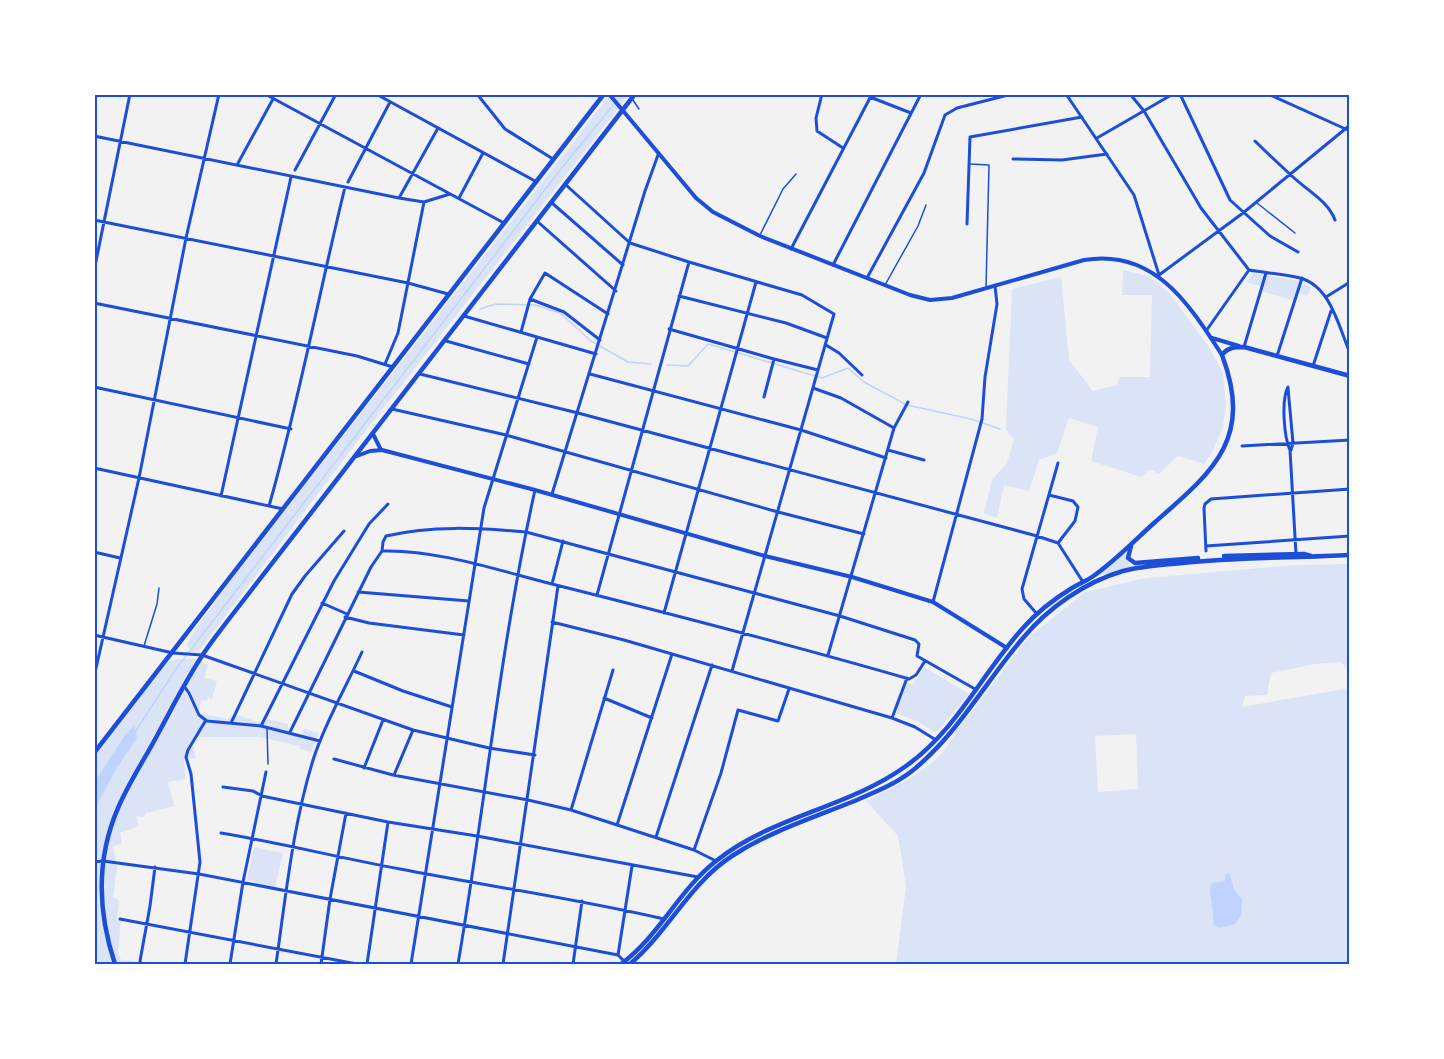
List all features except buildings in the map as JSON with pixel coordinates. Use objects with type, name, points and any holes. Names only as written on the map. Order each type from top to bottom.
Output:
[{"type":"main road","points":[[94,753],[175,653],[283,509],[604,94]]},
{"type":"main road","points":[[116,964],[108,943],[102,898],[103,861],[108,836],[118,807],[200,655],[552,204],[621,109],[634,96]]},
{"type":"main road","points":[[626,964],[698,877],[716,861],[762,833],[887,779],[908,766],[936,740],[1006,648],[1037,614],[1092,577],[1194,488],[1219,458],[1229,432],[1233,402],[1230,377],[1222,355],[1230,348],[1244,347],[1350,376]]},
{"type":"main road","points":[[1134,541],[1128,558],[1135,562],[1253,554],[1296,554],[1316,557]]},
{"type":"main road","points":[[626,964],[647,950],[701,883],[732,856],[769,836],[885,788],[911,772],[946,737],[1024,636],[1050,611],[1081,590],[1121,572],[1145,566],[1215,560],[1350,555]]},
{"type":"street","points":[[94,271],[130,94]]},
{"type":"street","points":[[94,677],[139,478],[186,238],[219,94]]},
{"type":"street","points":[[264,94],[504,223]]},
{"type":"street","points":[[295,170],[336,94]]},
{"type":"street","points":[[376,94],[536,181]]},
{"type":"street","points":[[477,94],[505,129],[553,159]]},
{"type":"street","points":[[609,94],[696,198],[730,222],[760,236],[885,286],[930,300],[952,298],[1094,258],[1124,261],[1159,275],[1179,295],[1222,355]]},
{"type":"street","points":[[822,94],[816,118],[817,131],[843,148]]},
{"type":"street","points":[[833,265],[921,94]]},
{"type":"street","points":[[867,278],[924,173],[948,112],[1012,94]]},
{"type":"street","points":[[1130,94],[1144,111],[1201,208],[1249,270],[1302,278],[1316,286],[1326,297],[1350,353]]},
{"type":"street","points":[[1096,138],[1173,94]]},
{"type":"street","points":[[1180,94],[1226,192],[1243,213],[1270,236],[1298,252]]},
{"type":"street","points":[[1268,94],[1348,130]]},
{"type":"street","points":[[1067,95],[1136,200],[1159,275]]},
{"type":"street","points":[[791,249],[871,96],[911,113]]},
{"type":"street","points":[[237,165],[273,99]]},
{"type":"street","points":[[348,182],[390,102]]},
{"type":"street","points":[[967,224],[969,140],[974,135],[1082,117]]},
{"type":"street","points":[[1159,275],[1243,213],[1348,130],[1350,125]]},
{"type":"street","points":[[399,198],[438,128]]},
{"type":"street","points":[[94,136],[399,198],[424,202],[450,194]]},
{"type":"street","points":[[1255,141],[1290,175],[1325,203],[1332,211],[1335,220]]},
{"type":"street","points":[[459,198],[483,153]]},
{"type":"street","points":[[1013,159],[1062,160],[1107,154]]},
{"type":"street","points":[[552,495],[658,155]]},
{"type":"street","points":[[221,496],[272,255],[291,177]]},
{"type":"street","points":[[566,185],[630,243],[802,295],[827,309],[834,316],[732,671]]},
{"type":"street","points":[[269,506],[291,429],[325,266],[345,187]]},
{"type":"street","points":[[385,364],[398,333],[424,202]]},
{"type":"street","points":[[552,204],[623,265]]},
{"type":"street","points":[[94,220],[408,283],[450,295]]},
{"type":"street","points":[[538,222],[616,291]]},
{"type":"street","points":[[597,595],[688,262]]},
{"type":"street","points":[[1206,330],[1249,270]]},
{"type":"street","points":[[521,332],[530,299],[545,273],[608,314]]},
{"type":"street","points":[[1211,338],[1244,347],[1266,273]]},
{"type":"street","points":[[1277,356],[1302,278]]},
{"type":"street","points":[[664,613],[756,281]]},
{"type":"street","points":[[1326,297],[1350,282]]},
{"type":"street","points":[[933,602],[984,412],[985,377],[998,298],[995,286]]},
{"type":"street","points":[[679,296],[801,328],[827,339]]},
{"type":"street","points":[[530,299],[564,312],[600,340]]},
{"type":"street","points":[[94,303],[256,335],[385,364],[393,368]]},
{"type":"street","points":[[1313,366],[1332,309]]},
{"type":"street","points":[[464,316],[596,354]]},
{"type":"street","points":[[669,329],[818,370]]},
{"type":"street","points":[[411,964],[480,528],[537,337]]},
{"type":"street","points":[[446,341],[529,364]]},
{"type":"street","points":[[826,345],[839,353],[862,375]]},
{"type":"street","points":[[764,397],[774,359]]},
{"type":"street","points":[[420,374],[578,413],[1037,536],[1058,543],[1083,582]]},
{"type":"street","points":[[590,374],[720,407],[801,430],[886,458]]},
{"type":"street","points":[[94,387],[291,429]]},
{"type":"street","points":[[1290,450],[1293,443],[1288,387],[1284,394],[1296,554]]},
{"type":"street","points":[[813,388],[842,398],[894,429]]},
{"type":"street","points":[[828,656],[894,429],[908,402]]},
{"type":"street","points":[[392,409],[506,435],[864,534]]},
{"type":"street","points":[[373,434],[382,450]]},
{"type":"street","points":[[1242,446],[1350,440]]},
{"type":"street","points":[[357,456],[370,451],[382,450],[535,490],[765,556],[852,577],[933,602],[1006,648]]},
{"type":"street","points":[[888,450],[924,460]]},
{"type":"street","points":[[1037,614],[1024,599],[1022,589],[1058,463]]},
{"type":"street","points":[[94,468],[283,509]]},
{"type":"street","points":[[1206,551],[1204,508],[1207,501],[1350,489]]},
{"type":"street","points":[[458,964],[489,748],[518,575],[535,490]]},
{"type":"street","points":[[1049,495],[1073,501],[1078,507],[1075,521],[1058,543]]},
{"type":"street","points":[[261,726],[322,603],[354,546],[369,524],[388,504]]},
{"type":"street","points":[[290,732],[346,615],[382,551],[384,539],[398,534],[480,528],[526,532],[563,541],[840,616],[915,640],[919,644],[917,656],[975,689]]},
{"type":"street","points":[[231,723],[292,594],[344,531]]},
{"type":"street","points":[[1206,546],[1350,536]]},
{"type":"street","points":[[552,584],[563,541]]},
{"type":"street","points":[[382,551],[396,550],[476,564],[743,632],[907,678],[914,677],[925,661]]},
{"type":"street","points":[[94,552],[120,558]]},
{"type":"street","points":[[503,964],[558,586]]},
{"type":"street","points":[[358,592],[469,601]]},
{"type":"street","points":[[322,603],[369,624],[464,635]]},
{"type":"street","points":[[552,622],[624,640],[892,718],[936,740]]},
{"type":"street","points":[[94,635],[175,653],[200,655],[413,730],[489,748],[534,755]]},
{"type":"street","points":[[276,964],[302,803],[320,741],[362,652]]},
{"type":"street","points":[[617,825],[672,654]]},
{"type":"street","points":[[656,837],[712,665]]},
{"type":"street","points":[[571,810],[613,670]]},
{"type":"street","points":[[354,671],[403,691],[452,707]]},
{"type":"street","points":[[892,718],[907,678]]},
{"type":"street","points":[[184,686],[199,715],[206,720],[267,727],[320,741]]},
{"type":"street","points":[[694,850],[721,773],[738,710],[778,721],[789,689]]},
{"type":"street","points":[[604,698],[652,718]]},
{"type":"street","points":[[186,964],[200,874],[198,831],[191,774],[186,757],[206,720]]},
{"type":"street","points":[[364,768],[383,720]]},
{"type":"street","points":[[393,776],[413,730]]},
{"type":"street","points":[[334,759],[393,776],[571,810],[694,850],[716,861]]},
{"type":"street","points":[[230,964],[243,882],[266,772]]},
{"type":"street","points":[[223,787],[388,822],[433,828],[698,877]]},
{"type":"street","points":[[321,964],[346,813]]},
{"type":"street","points":[[367,964],[388,822]]},
{"type":"street","points":[[221,833],[294,846],[381,866],[515,888],[665,919]]},
{"type":"street","points":[[94,862],[103,861],[200,874],[508,932],[618,955],[626,964]]},
{"type":"street","points":[[618,955],[632,866]]},
{"type":"street","points":[[140,963],[154,867]]},
{"type":"street","points":[[573,964],[582,901]]},
{"type":"street","points":[[120,919],[357,964]]},
{"type":"lane","points":[[634,96],[639,109]]},
{"type":"lane","points":[[969,164],[989,165],[986,289]]},
{"type":"lane","points":[[760,236],[783,189],[796,174]]},
{"type":"lane","points":[[1256,202],[1295,233]]},
{"type":"lane","points":[[885,286],[918,226],[926,205]]},
{"type":"lane","points":[[144,646],[157,604],[159,588]]},
{"type":"lane","points":[[267,727],[268,764]]},
{"type":"shaded area","points":[[610,95],[629,95],[357,442],[199,651],[192,652],[186,645],[241,567]]},
{"type":"shaded area","points":[[1123,270],[1149,276],[1169,293],[1209,347],[1223,373],[1226,406],[1222,430],[1212,452],[1204,464],[1178,456],[1159,474],[1150,469],[1141,477],[1091,461],[1098,427],[1069,418],[1057,453],[1039,460],[1029,491],[1004,485],[997,518],[984,513],[992,480],[1007,463],[1014,439],[1006,430],[1012,289],[1061,277],[1069,360],[1093,391],[1118,385],[1119,377],[1150,377],[1152,295],[1122,295]]},
{"type":"shaded area","points":[[1253,273],[1299,281],[1311,287],[1308,296],[1296,293],[1293,300],[1263,292],[1262,287],[1246,282]]},
{"type":"shaded area","points":[[1127,550],[1126,558],[1130,565],[1149,564],[1096,576]]},
{"type":"shaded area","points":[[1349,564],[1349,669],[1341,662],[1315,664],[1271,673],[1267,695],[1245,696],[1242,707],[1349,688],[1349,964],[896,964],[906,886],[898,836],[866,801],[919,772],[942,753],[957,728],[1028,638],[1085,592],[1146,578],[1296,565]],"holes":[[[1136,734],[1138,789],[1098,792],[1095,736]]]},
{"type":"shaded area","points":[[177,659],[196,659],[208,665],[204,678],[217,681],[212,699],[201,700],[199,713],[227,719],[235,714],[258,722],[267,719],[288,724],[288,729],[301,735],[304,729],[319,733],[311,752],[300,749],[300,746],[260,737],[195,737],[192,740],[196,758],[184,759],[186,779],[168,782],[174,806],[146,813],[144,817],[136,816],[139,826],[120,833],[122,843],[113,847],[117,866],[113,897],[119,901],[117,919],[121,920],[118,952],[121,960],[135,961],[135,964],[95,964],[94,758],[162,669],[168,662]]},
{"type":"shaded area","points":[[924,667],[969,694],[936,733],[917,721],[895,713],[905,682],[913,684]]},
{"type":"shaded area","points":[[254,847],[283,853],[275,888],[247,880]]},
{"type":"water","points":[[134,726],[137,738],[116,769],[95,809],[95,781],[125,735]]},
{"type":"water","points":[[1230,873],[1234,890],[1242,899],[1241,915],[1235,924],[1219,928],[1213,924],[1211,887],[1212,883],[1225,881],[1225,874]]},
{"type":"waterway","points":[[618,101],[623,94]]},
{"type":"waterway","points":[[135,732],[176,669],[557,174],[614,104]]},
{"type":"waterway","points":[[480,309],[496,304],[535,305],[560,313],[591,341],[628,362],[651,364]]},
{"type":"waterway","points":[[667,365],[688,366],[708,344],[822,378],[848,368],[864,382],[907,405],[971,419],[1000,429]]}]
